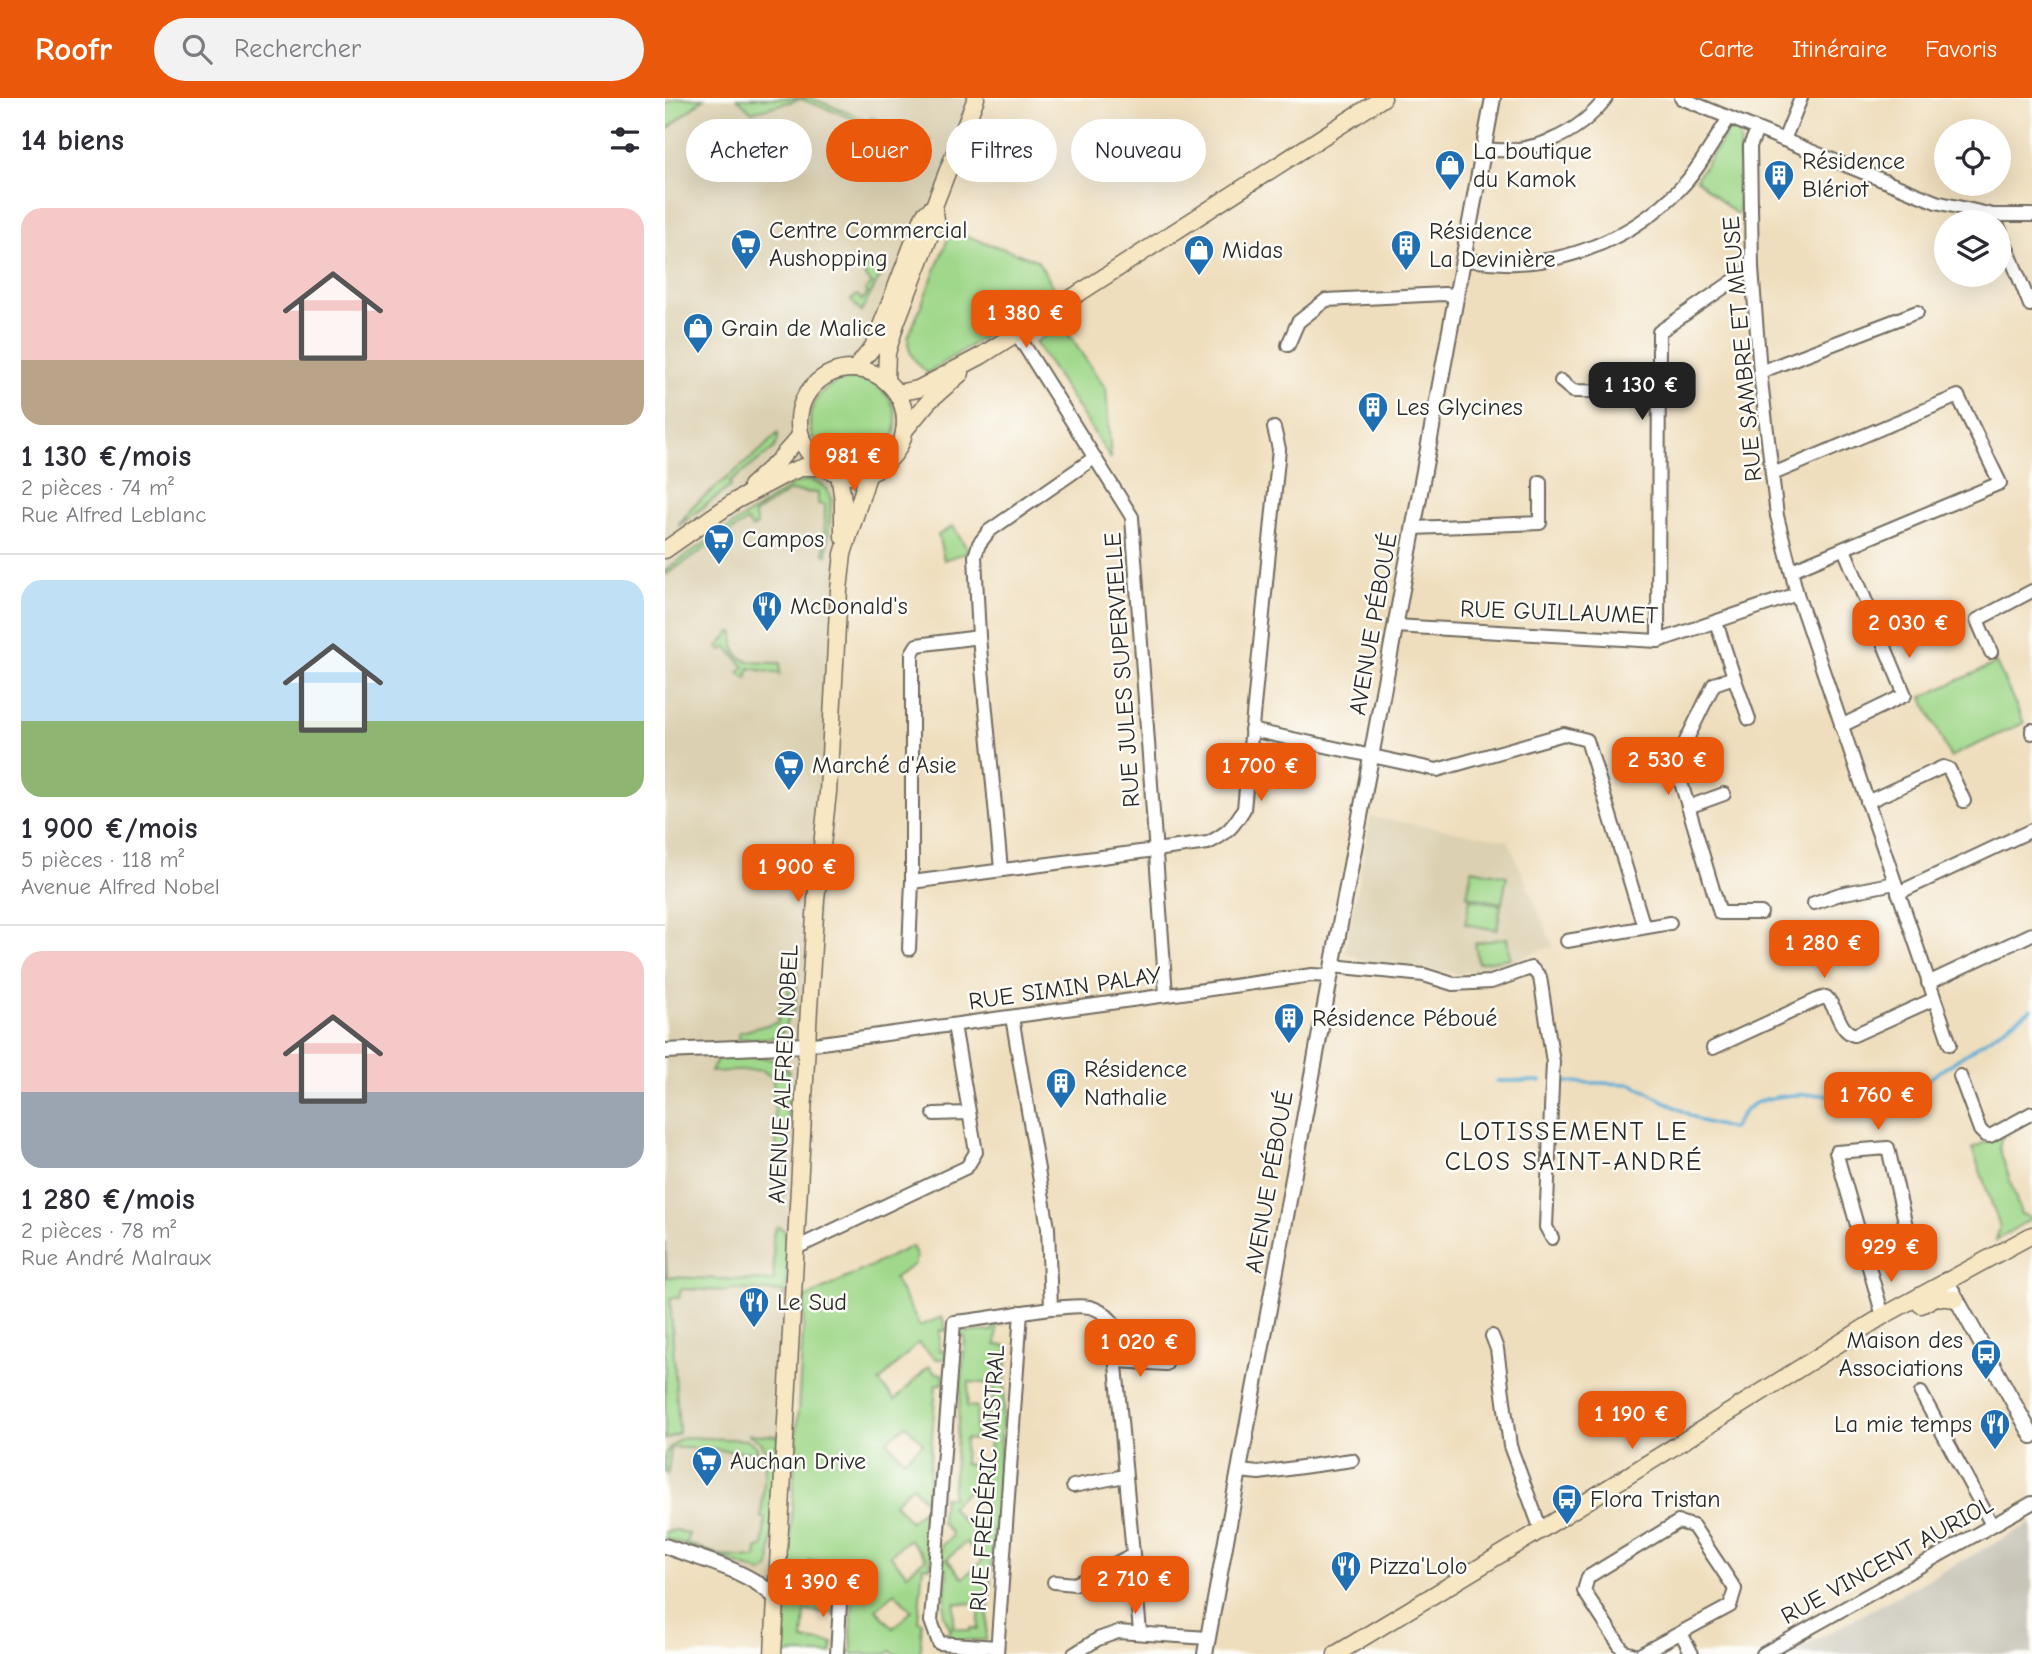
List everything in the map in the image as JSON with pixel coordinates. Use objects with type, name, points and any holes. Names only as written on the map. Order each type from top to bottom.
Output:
[{"type":"main road","points":[[891,387],[887,353],[936,220],[935,206],[976,98]]},
{"type":"main road","points":[[891,387],[918,389],[981,356],[1382,98]]},
{"type":"main road","points":[[855,369],[873,347],[925,215],[935,206]]},
{"type":"main road","points":[[904,431],[929,401],[981,356]]},
{"type":"main road","points":[[735,501],[803,467],[854,475],[882,466],[900,444],[904,431],[902,405],[891,387],[871,372],[855,369],[831,374],[818,382],[808,393],[802,406],[799,421],[801,435],[814,459],[832,470]]},
{"type":"main road","points":[[665,551],[735,501],[778,461],[801,435]]},
{"type":"main road","name":"AVENUE ALFRED NOBEL","points":[[773,1654],[816,899],[828,792],[843,555],[843,501],[832,470]]},
{"type":"main road","name":"AVENUE ALFRED NOBEL","points":[[843,555],[869,472]]},
{"type":"main road","points":[[1336,1654],[1541,1530],[1883,1316],[2032,1235]]},
{"type":"main road","points":[[1883,1316],[1896,1318],[1937,1297],[1956,1299]]},
{"type":"street","name":"AVENUE PÉBOUÉ","points":[[1205,1654],[1493,98]]},
{"type":"street","points":[[1484,149],[1528,148],[1562,136],[1594,114],[1606,98]]},
{"type":"street","points":[[1682,98],[1937,202],[1966,210]]},
{"type":"street","points":[[1784,140],[1801,98]]},
{"type":"street","points":[[1463,260],[1517,263],[1540,260],[1584,251],[1615,237],[1649,215],[1688,180],[1729,118]]},
{"type":"street","name":"RUE SAMBRE ET MEUSE","points":[[1756,130],[1750,146],[1752,268],[1760,372],[1777,516],[1797,594],[1950,1044]]},
{"type":"street","points":[[2011,217],[2032,215]]},
{"type":"street","points":[[2011,259],[2029,305]]},
{"type":"street","points":[[1658,641],[1658,332],[1752,268]]},
{"type":"street","points":[[1288,345],[1298,322],[1326,300],[1444,294],[1456,296]]},
{"type":"street","points":[[1760,372],[1917,312]]},
{"type":"street","name":"RUE JULES SUPERVIELLE","points":[[1017,334],[1132,517],[1166,995]]},
{"type":"street","points":[[1561,381],[1573,391],[1659,393]]},
{"type":"street","points":[[1773,474],[1958,396],[2000,483],[1791,570]]},
{"type":"street","points":[[912,882],[1208,843],[1227,834],[1235,824],[1244,809],[1279,449],[1274,428]]},
{"type":"street","points":[[1001,869],[979,637],[975,556],[979,544],[989,531],[1094,458]]},
{"type":"street","points":[[1413,528],[1539,523],[1540,482]]},
{"type":"street","points":[[1841,726],[1905,695],[1844,549]]},
{"type":"street","points":[[1991,652],[1977,621],[2032,591]]},
{"type":"street","name":"RUE GUILLAUMET","points":[[1395,625],[1658,641],[1797,594]]},
{"type":"street","points":[[1716,622],[1749,719]]},
{"type":"street","points":[[909,949],[912,882],[912,653],[917,645],[979,637]]},
{"type":"street","points":[[1734,677],[1714,684],[1685,743],[1677,769],[1720,913],[1761,913]]},
{"type":"street","points":[[1251,730],[1437,770],[1564,734],[1587,740],[1644,927]]},
{"type":"street","points":[[1867,802],[1943,767],[1949,769],[1964,801]]},
{"type":"street","points":[[1688,807],[1724,794]]},
{"type":"street","points":[[1814,903],[1840,894],[1896,888],[2032,830]]},
{"type":"street","points":[[1567,941],[1670,923]]},
{"type":"street","points":[[1928,983],[2032,934]]},
{"type":"street","name":"RUE SIMIN PALAY","points":[[807,1045],[1331,971],[1424,975],[1454,984],[1491,982],[1531,968],[1540,976],[1553,1062],[1546,1227],[1552,1238]]},
{"type":"street","points":[[1713,1048],[1826,997],[1844,1029],[1854,1035],[1934,999]]},
{"type":"street","points":[[1012,1017],[1048,1228],[1051,1308]]},
{"type":"street","points":[[796,1248],[967,1167],[976,1152],[954,1025]]},
{"type":"street","points":[[665,1051],[807,1045]]},
{"type":"street","points":[[1960,1076],[1980,1130],[1985,1135],[1990,1136],[2032,1113]]},
{"type":"street","points":[[934,1114],[969,1113]]},
{"type":"street","points":[[1867,1261],[1900,1238],[1906,1226],[1888,1148],[1836,1152],[1867,1261],[1883,1316]]},
{"type":"street","points":[[1946,1280],[2031,1430]]},
{"type":"street","name":"RUE FRÉDÉRIC MISTRAL","points":[[1021,1312],[1017,1338],[997,1651],[936,1649],[931,1621],[954,1322],[988,1319],[1021,1312],[1051,1308],[1094,1306],[1112,1321],[1140,1632]]},
{"type":"street","points":[[1492,1336],[1497,1349],[1510,1446],[1541,1530]]},
{"type":"street","points":[[1117,1361],[1166,1364]]},
{"type":"street","points":[[1921,1393],[1992,1525]]},
{"type":"street","points":[[1239,1471],[1259,1473],[1352,1460]]},
{"type":"street","points":[[1073,1486],[1125,1476]]},
{"type":"street","name":"RUE VINCENT AURIOL","points":[[1763,1654],[2032,1503]]},
{"type":"street","points":[[1632,1654],[1624,1652],[1584,1591],[1588,1577],[1678,1522],[1693,1525],[1735,1589],[1730,1606],[1641,1654]]},
{"type":"street","points":[[665,1546],[747,1576],[775,1597]]},
{"type":"street","points":[[1054,1582],[1075,1584],[1132,1555]]},
{"type":"street","points":[[837,1654],[841,1587]]},
{"type":"street","points":[[1074,1654],[1098,1639],[1118,1632],[1208,1638]]},
{"type":"street","points":[[1681,1633],[1692,1654]]},
{"type":"shaded area","points":[[665,98],[976,98],[969,119],[946,119],[946,182],[949,182],[886,381],[897,393],[902,405],[904,431],[892,456],[882,466],[869,472],[843,555],[775,1597],[665,1546]]},
{"type":"shaded area","points":[[1371,817],[1508,840],[1553,946],[1526,955],[1516,962],[1460,974],[1365,961],[1345,952]]},
{"type":"shaded area","points":[[2032,1523],[2032,1654],[1790,1654]]},
{"type":"green space","points":[[677,98],[704,98],[665,131],[665,104]]},
{"type":"green space","points":[[737,98],[811,98],[864,119],[854,119],[801,99],[752,112]]},
{"type":"green space","points":[[1728,131],[1739,133],[1740,140],[1739,212],[1736,214],[1696,179]]},
{"type":"green space","points":[[951,231],[1037,260],[1056,291],[927,373],[913,357],[908,338]]},
{"type":"green space","points":[[877,262],[886,265],[861,312],[851,300],[857,295],[862,300],[868,293],[865,290],[872,284],[857,266],[861,264],[874,269]]},
{"type":"green space","points":[[1062,325],[1106,389],[1111,459],[1035,342]]},
{"type":"green space","points":[[853,379],[877,386],[889,398],[896,422],[889,446],[877,458],[853,465],[829,458],[817,446],[810,422],[817,398],[829,386]]},
{"type":"green space","points":[[778,433],[774,448],[729,483],[731,486],[678,526],[692,507]]},
{"type":"green space","points":[[810,480],[824,486],[831,500],[827,555],[824,554],[825,505],[818,504],[818,493],[790,491],[754,514],[757,525],[752,528],[747,521],[665,575],[665,570],[796,483]]},
{"type":"green space","points":[[953,526],[969,552],[944,560],[938,535]]},
{"type":"green space","points":[[731,632],[734,633],[736,652],[740,657],[753,662],[780,663],[780,674],[749,668],[747,678],[739,673],[744,667],[727,647],[721,651],[718,647]]},
{"type":"green space","points":[[1996,663],[2024,723],[1950,757],[1922,697]]},
{"type":"green space","points":[[1472,869],[1507,876],[1502,903],[1467,896]]},
{"type":"green space","points":[[1470,899],[1501,905],[1497,930],[1465,924]]},
{"type":"green space","points":[[1507,938],[1510,958],[1478,963],[1475,943]]},
{"type":"green space","points":[[791,971],[798,972],[795,1011],[790,1012],[783,1032],[771,1038],[738,1039],[738,1033],[778,1022],[780,1007],[788,995]]},
{"type":"green space","points":[[767,1058],[789,1072],[786,1193],[778,1200],[770,1197],[771,1194],[779,1193],[773,1078],[762,1070],[711,1072],[717,1059]]},
{"type":"green space","points":[[2002,1135],[1999,1147],[2021,1214],[2032,1218],[1996,1240],[2000,1227],[1972,1148]]},
{"type":"green space","points":[[777,1226],[784,1230],[788,1247],[786,1296],[783,1296],[783,1292],[681,1289],[679,1298],[670,1298],[679,1433],[665,1440],[665,1242],[667,1277],[774,1281],[773,1234]]},
{"type":"green space","points":[[912,1246],[917,1258],[915,1264],[894,1278],[920,1326],[942,1317],[947,1331],[940,1330],[939,1350],[946,1351],[945,1359],[936,1359],[918,1343],[879,1382],[895,1400],[929,1366],[934,1372],[944,1375],[943,1384],[936,1384],[928,1490],[935,1491],[930,1567],[923,1566],[918,1621],[922,1622],[920,1654],[894,1654],[891,1651],[887,1654],[852,1654],[854,1575],[845,1575],[845,1562],[809,1560],[807,1589],[836,1592],[835,1613],[805,1611],[803,1640],[833,1643],[832,1654],[783,1654],[805,1298]],"holes":[[[906,1425],[923,1443],[904,1460],[887,1441]],[[912,1486],[929,1505],[910,1521],[894,1503]],[[909,1539],[926,1558],[907,1574],[890,1555]],[[895,1593],[912,1611],[893,1628],[876,1609]]]},
{"type":"green space","points":[[1004,1320],[1003,1325],[997,1325],[996,1345],[1008,1346],[986,1640],[955,1640],[946,1635],[951,1630],[944,1616],[947,1569],[940,1568],[941,1546],[951,1537],[951,1533],[941,1522],[943,1497],[952,1497],[965,1337],[958,1336],[965,1325],[966,1332],[993,1331],[992,1323]],"holes":[[[969,1382],[994,1384],[992,1408],[984,1408],[982,1440],[990,1441],[988,1466],[964,1464],[965,1439],[975,1440],[977,1407],[967,1406]],[[969,1490],[986,1509],[967,1525],[950,1507]],[[966,1542],[982,1561],[963,1578],[947,1559]],[[955,1603],[980,1604],[978,1629],[970,1628],[970,1631],[953,1627]]]},
{"type":"green space","points":[[748,1434],[778,1436],[770,1567],[763,1573],[665,1538],[665,1532],[676,1530],[689,1534],[686,1543],[722,1556],[756,1558],[757,1549],[763,1546],[765,1518],[761,1518],[766,1453],[761,1442]]},
{"type":"green space","points":[[684,1437],[748,1440],[756,1446],[758,1453],[671,1447]]},
{"type":"green space","points":[[671,1447],[668,1474],[665,1472],[665,1453]]},
{"type":"waterway","points":[[1564,1082],[1632,1084],[1701,1121],[1732,1129],[1749,1107],[1783,1096],[1920,1095],[1926,1081],[2032,1009]]},
{"type":"waterway","points":[[1497,1081],[1541,1081]]},
{"type":"place","name":"La boutique du Kamok","points":[[1450,192]]},
{"type":"place","name":"Résidence Blériot","points":[[1779,202]]},
{"type":"place","name":"Centre Commercial Aushopping","points":[[746,271]]},
{"type":"place","name":"Résidence La Devinière","points":[[1406,272]]},
{"type":"place","name":"Midas","points":[[1199,277]]},
{"type":"place","name":"Grain de Malice","points":[[698,355]]},
{"type":"place","name":"Les Glycines","points":[[1373,434]]},
{"type":"place","name":"Campos","points":[[719,566]]},
{"type":"place","name":"McDonald's","points":[[767,633]]},
{"type":"place","name":"Marché d'Asie","points":[[789,792]]},
{"type":"place","name":"Résidence Péboué","points":[[1289,1045]]},
{"type":"place","name":"Résidence Nathalie","points":[[1061,1110]]},
{"type":"place","name":"Le Sud","points":[[754,1329]]},
{"type":"place","name":"Maison des Associations","points":[[1986,1381]]},
{"type":"place","name":"La mie temps","points":[[1995,1451]]},
{"type":"place","name":"Auchan Drive","points":[[707,1488]]},
{"type":"place","name":"Flora Tristan","points":[[1567,1526]]},
{"type":"place","name":"Pizza'Lolo","points":[[1346,1593]]},
{"type":"district","name":"LOTISSEMENT LE CLOS SAINT-ANDRÉ","points":[[1574,1146]]}]
